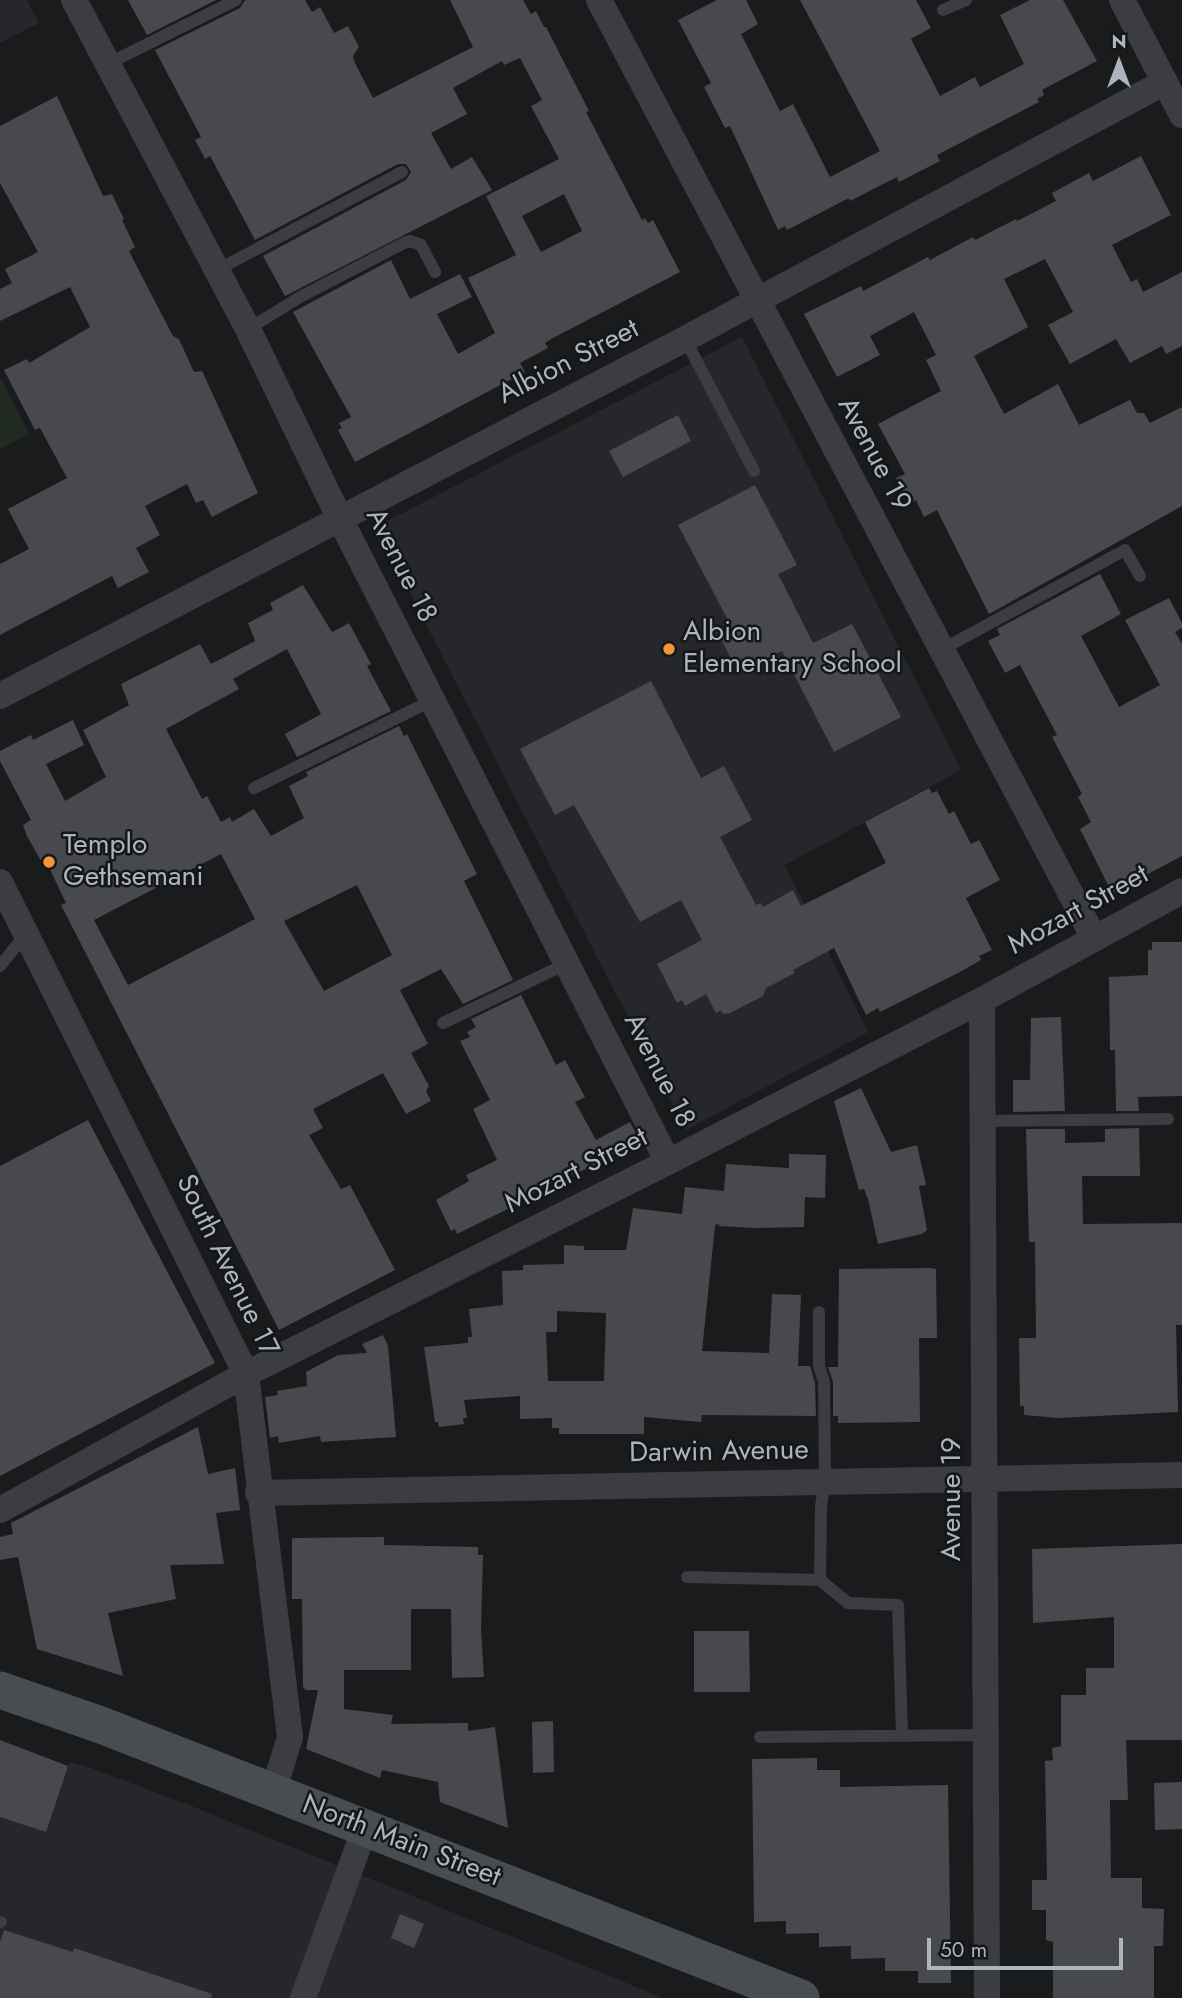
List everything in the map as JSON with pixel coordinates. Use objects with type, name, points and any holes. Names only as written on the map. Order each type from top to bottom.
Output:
[{"type":"main road","name":"North Main Street","points":[[0,1690],[102,1725],[801,1998]]},
{"type":"street","name":"Avenue 18","points":[[74,0],[248,329],[339,517],[569,963],[668,1162]]},
{"type":"street","name":"Avenue 19","points":[[599,0],[1094,938]]},
{"type":"street","points":[[1122,0],[1182,115]]},
{"type":"street","name":"Albion Street","points":[[0,696],[685,339],[1165,82]]},
{"type":"street","name":"South Avenue 17","points":[[0,882],[246,1374],[258,1493],[290,1737],[273,1792]]},
{"type":"street","name":"Mozart Street","points":[[0,1510],[246,1374],[668,1162],[982,1000],[1182,891]]},
{"type":"street","name":"Avenue 19","points":[[982,1000],[987,1998]]},
{"type":"street","name":"Darwin Avenue","points":[[258,1493],[1182,1475]]},
{"type":"street","points":[[303,1998],[365,1828]]},
{"type":"lane","points":[[109,63],[236,0]]},
{"type":"lane","points":[[943,10],[966,0]]},
{"type":"lane","points":[[217,270],[402,172]]},
{"type":"lane","points":[[248,329],[300,297],[410,241],[421,245],[435,272]]},
{"type":"lane","points":[[685,339],[754,471]]},
{"type":"lane","points":[[941,650],[1125,551],[1140,576]]},
{"type":"lane","points":[[254,788],[433,700]]},
{"type":"lane","points":[[0,966],[26,934]]},
{"type":"lane","points":[[443,1023],[569,963]]},
{"type":"lane","points":[[982,1121],[1168,1119]]},
{"type":"lane","points":[[819,1312],[819,1366],[824,1382],[825,1482],[821,1506],[820,1580]]},
{"type":"lane","points":[[687,1577],[820,1580],[848,1603],[898,1605],[902,1735]]},
{"type":"lane","points":[[760,1737],[986,1735]]},
{"type":"shaded area","points":[[0,0],[27,0],[39,23],[0,43]]},
{"type":"shaded area","name":"Albion Elementary School","points":[[742,337],[961,770],[785,865],[868,1032],[686,1130],[376,527]]},
{"type":"shaded area","points":[[0,377],[29,434],[0,449]]},
{"type":"shaded area","points":[[0,1741],[68,1766],[70,1762],[91,1768],[189,1805],[663,1998],[0,1998]]},
{"type":"building","points":[[128,0],[216,0],[147,35]]},
{"type":"building","points":[[245,0],[305,0],[312,12],[320,7],[334,33],[348,26],[359,47],[353,56],[355,63],[373,98],[473,47],[450,0],[523,0],[531,14],[536,11],[546,27],[642,220],[645,218],[648,223],[653,220],[680,272],[551,339],[545,343],[548,348],[520,363],[525,372],[355,462],[338,430],[342,428],[339,423],[351,417],[293,312],[391,260],[410,299],[460,274],[472,297],[437,314],[458,354],[495,333],[468,278],[516,255],[486,196],[559,159],[531,106],[542,100],[520,58],[504,65],[502,61],[453,88],[467,114],[431,133],[451,169],[472,157],[492,190],[285,296],[263,256],[406,180],[411,172],[406,164],[398,164],[255,240],[210,156],[205,159],[195,140],[201,137],[155,50],[240,8]],"holes":[[[564,194],[582,231],[541,252],[522,216]]]},
{"type":"building","points":[[717,0],[746,0],[758,24],[741,34],[780,111],[793,104],[830,177],[880,151],[800,0],[916,0],[931,28],[911,39],[940,96],[975,77],[980,87],[1024,64],[1000,15],[1030,0],[1063,0],[1097,61],[1042,90],[1044,95],[1037,99],[1039,102],[937,155],[940,161],[899,182],[897,177],[850,201],[849,198],[787,230],[785,226],[778,230],[730,126],[725,128],[704,87],[711,83],[678,20]]},
{"type":"building","points":[[57,96],[103,196],[112,194],[124,219],[122,220],[135,247],[129,251],[173,336],[179,339],[194,372],[202,371],[258,493],[212,517],[203,500],[196,503],[187,484],[145,506],[160,535],[136,548],[149,572],[118,588],[112,576],[0,635],[0,564],[29,549],[8,509],[67,478],[40,428],[35,430],[4,370],[27,359],[29,363],[90,327],[70,287],[0,321],[0,289],[12,283],[5,269],[38,252],[0,183],[0,126]]},
{"type":"building","points":[[1141,156],[1171,215],[1112,245],[1131,282],[1137,279],[1143,292],[1182,272],[1182,346],[1166,354],[1162,346],[1130,363],[1116,339],[1070,364],[1048,325],[1073,312],[1045,259],[1004,279],[1028,327],[974,356],[1004,414],[1058,384],[1079,425],[1130,400],[1137,413],[1144,413],[1150,423],[1182,407],[1182,506],[989,614],[937,510],[924,517],[916,500],[910,504],[896,478],[905,474],[878,424],[941,391],[926,360],[936,355],[914,312],[870,336],[880,355],[837,377],[804,314],[861,286],[863,291],[973,237],[975,240],[1016,219],[1017,221],[1056,201],[1052,193],[1089,173],[1093,181]]},
{"type":"building","points":[[678,415],[691,441],[623,477],[609,451]]},
{"type":"building","points":[[755,485],[797,565],[778,574],[813,643],[852,624],[901,717],[834,752],[782,651],[738,673],[717,631],[730,624],[678,525]]},
{"type":"building","points":[[1100,574],[1121,614],[1081,636],[1119,707],[1160,685],[1125,620],[1169,598],[1182,623],[1182,628],[1175,632],[1182,644],[1182,856],[1112,893],[1080,829],[1091,822],[1078,797],[1082,794],[1052,737],[1057,735],[1020,665],[1005,673],[988,641],[1000,635],[997,629]]},
{"type":"building","points":[[303,585],[332,632],[349,623],[371,664],[367,666],[391,711],[297,757],[285,734],[321,714],[287,649],[233,679],[239,689],[166,729],[202,799],[207,796],[221,822],[230,817],[232,822],[254,809],[271,836],[304,818],[289,786],[308,776],[306,772],[399,726],[404,736],[407,734],[477,874],[464,881],[513,980],[463,1004],[441,969],[400,990],[428,1044],[411,1053],[429,1086],[426,1091],[431,1101],[406,1114],[383,1073],[313,1109],[323,1128],[309,1135],[341,1189],[350,1185],[395,1270],[279,1330],[61,905],[66,903],[45,859],[41,861],[27,836],[23,825],[31,820],[0,761],[0,751],[31,735],[33,740],[73,720],[84,745],[46,764],[65,801],[106,777],[83,730],[129,705],[121,684],[200,644],[211,664],[255,641],[248,623],[273,610],[270,603]],"holes":[[[221,854],[255,919],[128,985],[94,920]],[[357,885],[392,955],[324,991],[284,921]]]},
{"type":"building","points":[[651,681],[701,778],[724,766],[752,820],[720,837],[756,905],[761,903],[763,907],[793,890],[801,906],[886,863],[865,822],[929,788],[932,793],[937,791],[949,814],[954,811],[971,844],[979,840],[1000,880],[966,898],[992,950],[979,956],[981,960],[960,972],[880,1012],[878,1008],[866,1015],[834,948],[766,988],[763,996],[730,1013],[723,1014],[721,1010],[716,1013],[706,994],[685,1006],[682,1000],[677,1003],[657,964],[702,940],[681,900],[640,922],[574,805],[555,815],[520,749]]},
{"type":"building","points":[[1152,942],[1182,942],[1182,1096],[1138,1097],[1139,1111],[1116,1111],[1115,1050],[1110,1050],[1109,977],[1148,975],[1148,950],[1152,950]]},
{"type":"building","points":[[521,995],[556,1065],[565,1060],[585,1097],[575,1102],[596,1140],[630,1122],[639,1139],[600,1162],[573,1175],[571,1173],[516,1202],[518,1204],[457,1234],[455,1229],[451,1231],[436,1200],[469,1181],[466,1175],[497,1160],[473,1109],[490,1100],[460,1041],[470,1037],[467,1032],[476,1027],[471,1019]]},
{"type":"building","points":[[1061,1017],[1065,1111],[1013,1112],[1013,1080],[1030,1080],[1031,1018]]},
{"type":"building","points":[[861,1088],[891,1152],[917,1145],[926,1185],[919,1186],[927,1230],[922,1234],[878,1244],[868,1199],[864,1189],[859,1190],[834,1101]]},
{"type":"building","points":[[88,1120],[215,1363],[0,1476],[0,1166]]},
{"type":"building","points":[[1139,1128],[1140,1176],[1082,1176],[1083,1224],[1182,1223],[1182,1325],[1176,1325],[1178,1412],[1058,1418],[1024,1415],[1024,1406],[1020,1406],[1019,1338],[1036,1338],[1035,1242],[1029,1242],[1026,1129],[1065,1129],[1065,1143],[1105,1142],[1105,1129]]},
{"type":"building","points":[[789,1154],[826,1155],[825,1198],[805,1197],[804,1227],[755,1228],[719,1226],[718,1223],[715,1226],[702,1351],[769,1353],[772,1294],[801,1295],[798,1366],[810,1366],[815,1383],[816,1416],[702,1415],[701,1422],[644,1417],[644,1434],[559,1434],[559,1428],[552,1428],[552,1418],[520,1419],[520,1396],[464,1400],[467,1418],[463,1418],[464,1424],[439,1427],[438,1422],[435,1422],[424,1347],[468,1343],[468,1337],[472,1337],[469,1309],[503,1305],[502,1271],[523,1270],[523,1265],[564,1264],[564,1245],[584,1246],[584,1250],[626,1250],[633,1208],[682,1214],[685,1187],[724,1191],[726,1164],[789,1168]],"holes":[[[557,1311],[606,1313],[604,1381],[548,1381],[546,1332],[557,1332]]]},
{"type":"building","points":[[839,1269],[936,1269],[937,1338],[919,1338],[920,1422],[838,1423],[838,1416],[833,1416],[833,1382],[828,1367],[838,1367]]},
{"type":"building","points":[[383,1335],[388,1346],[396,1437],[321,1442],[320,1436],[279,1443],[278,1436],[270,1438],[265,1397],[278,1395],[277,1391],[307,1386],[306,1372],[338,1355],[367,1353],[362,1344]]},
{"type":"building","points":[[198,1427],[208,1474],[235,1468],[240,1510],[216,1513],[224,1564],[170,1565],[176,1599],[108,1613],[123,1676],[37,1649],[18,1557],[0,1560],[0,1537],[13,1534],[11,1523]]},
{"type":"building","points":[[384,1537],[384,1545],[478,1547],[478,1555],[483,1555],[481,1630],[484,1677],[452,1678],[451,1609],[411,1609],[411,1670],[344,1670],[344,1709],[393,1715],[391,1724],[468,1723],[468,1731],[495,1727],[508,1828],[440,1802],[438,1782],[382,1770],[380,1778],[306,1749],[318,1690],[306,1690],[303,1687],[302,1599],[292,1599],[292,1538]]},
{"type":"building","points":[[1182,1544],[1182,1740],[1126,1740],[1128,1800],[1110,1800],[1111,1878],[1142,1878],[1142,1908],[1164,1909],[1163,1946],[1154,1946],[1154,1998],[1053,1998],[1053,1942],[1046,1940],[1046,1910],[1032,1910],[1032,1880],[1047,1880],[1045,1761],[1053,1760],[1052,1748],[1061,1746],[1061,1695],[1086,1695],[1086,1668],[1114,1668],[1114,1617],[1033,1623],[1032,1549]]},
{"type":"building","points":[[694,1631],[749,1631],[750,1692],[694,1692]]},
{"type":"building","points":[[553,1721],[554,1772],[533,1773],[532,1722]]},
{"type":"building","points":[[0,1740],[68,1766],[46,1832],[0,1817]]},
{"type":"building","points":[[817,1758],[817,1770],[840,1770],[840,1787],[948,1785],[951,1983],[918,1983],[918,1971],[885,1971],[885,1958],[851,1959],[851,1946],[819,1947],[819,1933],[786,1934],[786,1921],[754,1922],[752,1759]]},
{"type":"building","points":[[1182,1782],[1182,1829],[1155,1830],[1154,1783]]},
{"type":"building","points":[[400,1914],[424,1924],[414,1948],[391,1938]]},
{"type":"building","points":[[4,1930],[73,1952],[74,1948],[212,1994],[211,1998],[0,1998],[0,1942]]},
{"type":"place","name":"Albion Elementary School","points":[[669,649]]},
{"type":"place","name":"Templo Gethsemani","points":[[49,862]]}]
